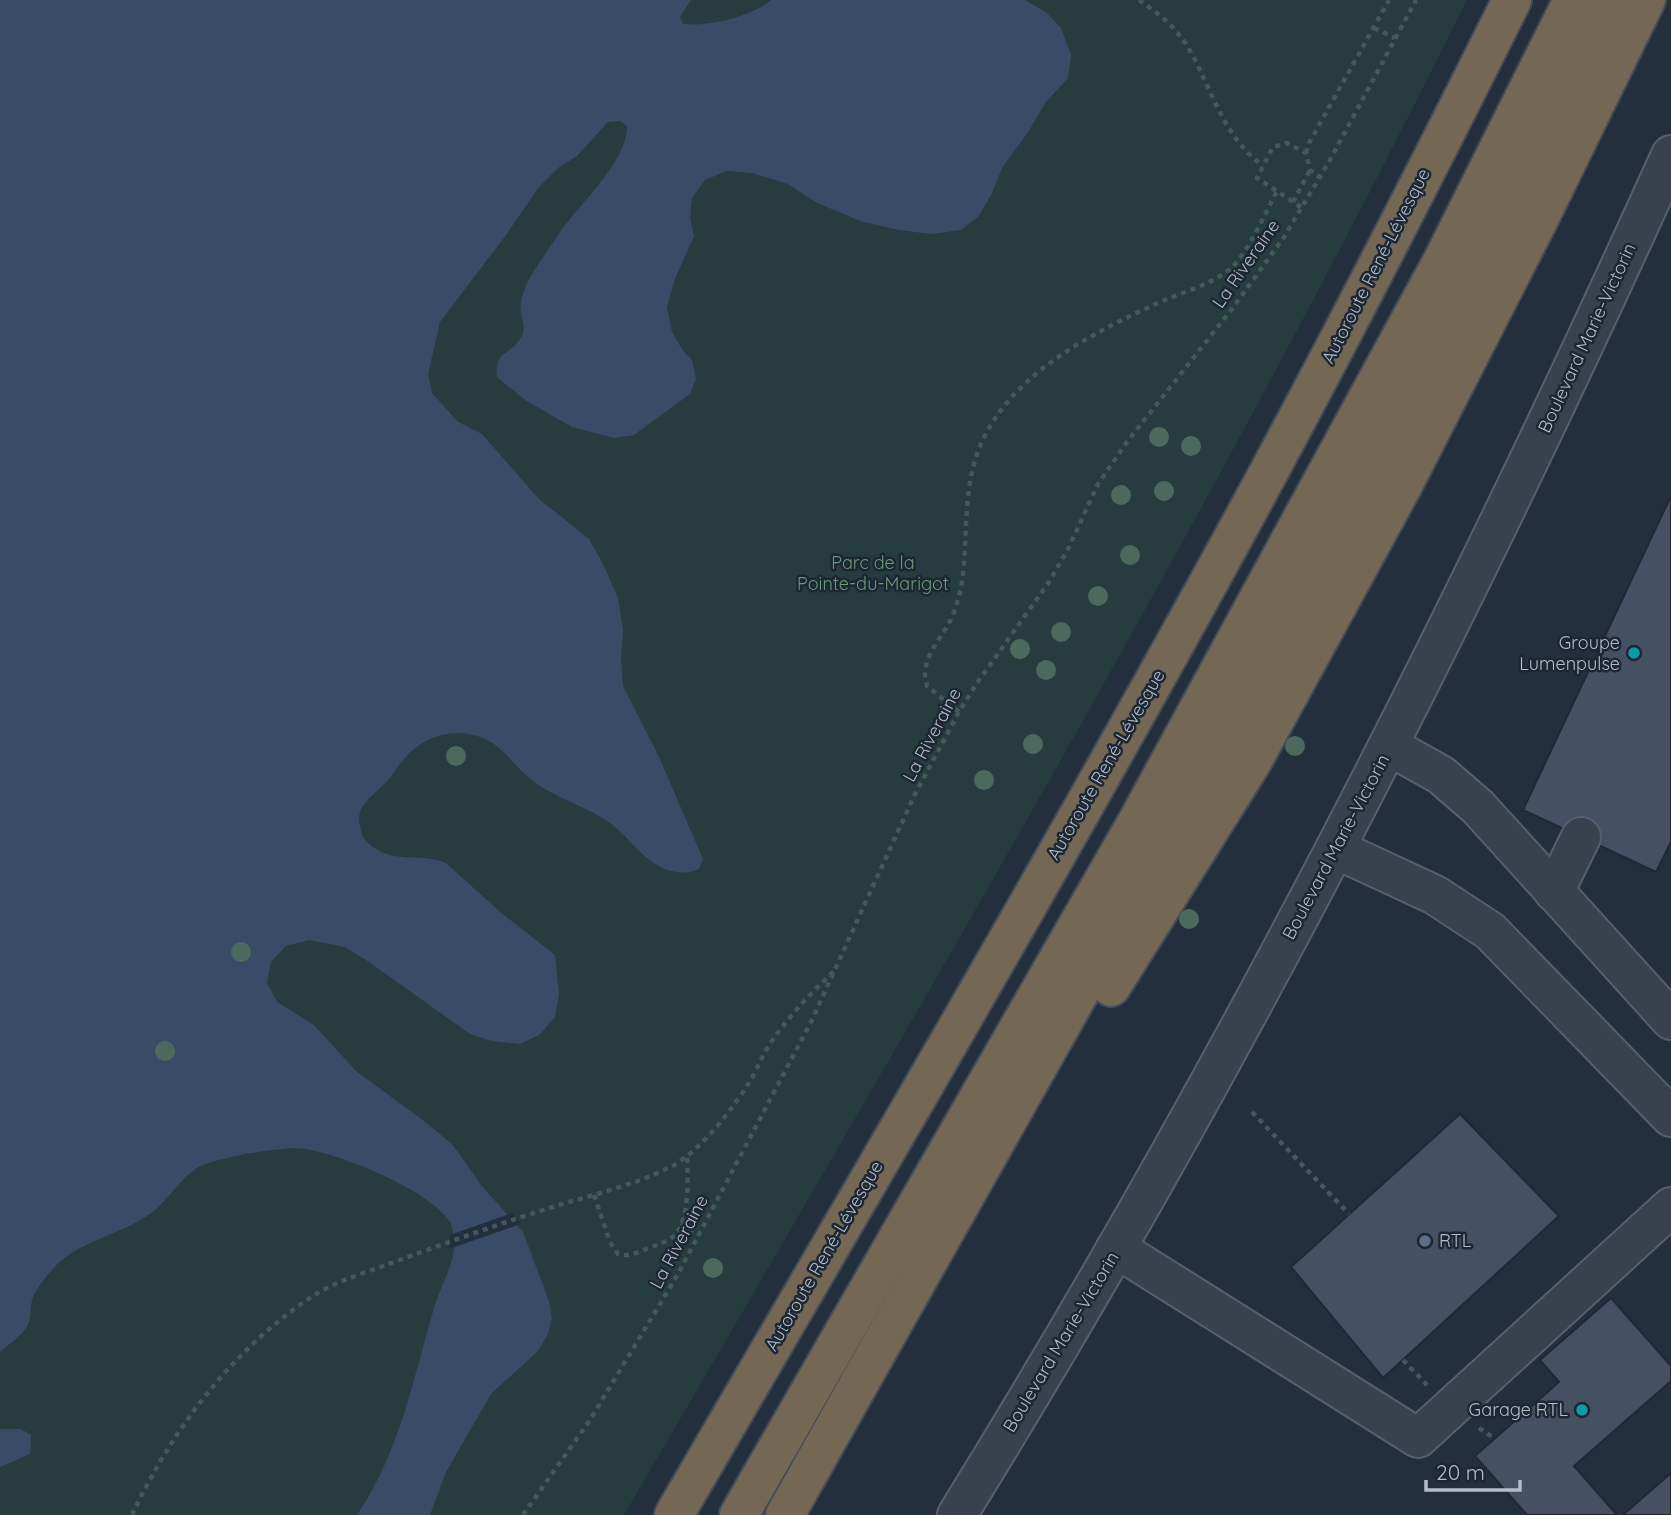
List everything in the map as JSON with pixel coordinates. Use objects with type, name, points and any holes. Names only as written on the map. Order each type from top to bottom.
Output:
[{"type":"highway","name":"Autoroute René-Lévesque","points":[[674,1515],[1195,608],[1316,383],[1512,0]]},
{"type":"highway","points":[[739,1515],[1067,948],[1229,655],[1443,260],[1573,0]]},
{"type":"highway","points":[[785,1515],[1294,611],[1427,364],[1609,0]]},
{"type":"highway","points":[[838,1421],[1252,762],[1402,487],[1539,219],[1646,0]]},
{"type":"street","name":"Boulevard Marie-Victorin","points":[[957,1515],[1203,1097],[1336,849],[1501,522],[1671,155]]},
{"type":"street","points":[[1389,746],[1441,775],[1478,807],[1671,1020]]},
{"type":"street","points":[[1554,892],[1581,837]]},
{"type":"street","points":[[1336,849],[1435,895],[1490,931],[1671,1117]]},
{"type":"street","points":[[1116,1248],[1418,1438],[1671,1207]]},
{"type":"path","points":[[1139,0],[1174,29],[1188,46],[1226,124],[1250,157],[1263,166]]},
{"type":"path","points":[[1293,202],[1310,170],[1306,153],[1309,143],[1389,0]]},
{"type":"path","name":"La Riveraine","points":[[523,1515],[616,1380],[661,1305],[788,1069],[838,967],[915,794],[959,712],[1054,575],[1098,484],[1263,268],[1320,177],[1416,0]]},
{"type":"path","points":[[1374,28],[1395,38]]},
{"type":"path","points":[[1301,207],[1256,178],[1273,146],[1287,143],[1306,153]]},
{"type":"path","points":[[1310,170],[1320,177]]},
{"type":"path","points":[[959,712],[927,686],[925,668],[929,654],[955,610],[962,573],[968,485],[988,430],[1027,381],[1052,360],[1146,309],[1218,277],[1232,267],[1243,253],[1277,191]]},
{"type":"path","points":[[132,1515],[183,1424],[230,1367],[274,1325],[318,1293],[351,1278],[674,1165],[687,1156],[733,1105],[750,1082],[767,1049],[799,1004],[838,967]]},
{"type":"path","points":[[1252,1112],[1349,1214]]},
{"type":"path","points":[[594,1195],[614,1251],[623,1256],[664,1242],[674,1236],[681,1223],[688,1190],[687,1156]]},
{"type":"path","points":[[681,1223],[699,1234]]},
{"type":"green space","name":"Parc de la Pointe-du-Marigot","points":[[652,0],[1467,0],[1268,385],[1164,575],[951,953],[624,1515],[0,1515],[0,1164],[308,516]]},
{"type":"water","points":[[0,0],[691,0],[680,17],[683,24],[693,24],[717,22],[742,15],[771,0],[1025,0],[1047,13],[1061,28],[1071,55],[1068,78],[1046,102],[1002,168],[978,217],[961,230],[931,234],[863,222],[817,203],[788,184],[752,173],[727,171],[705,180],[692,198],[690,218],[694,236],[675,279],[667,307],[672,332],[692,360],[696,379],[690,394],[634,435],[614,438],[572,427],[525,400],[497,377],[500,358],[523,334],[521,303],[530,277],[619,155],[627,126],[620,121],[608,122],[577,156],[558,168],[539,187],[440,322],[428,374],[432,393],[458,422],[482,434],[539,499],[589,539],[603,564],[618,598],[623,630],[623,686],[659,757],[703,859],[699,869],[694,871],[674,872],[664,868],[645,856],[607,821],[537,784],[491,742],[463,733],[441,735],[412,751],[367,800],[359,819],[363,836],[376,849],[386,854],[446,863],[499,911],[555,955],[559,994],[555,1017],[539,1035],[520,1044],[492,1041],[470,1034],[345,947],[309,940],[286,946],[271,962],[267,983],[277,1002],[314,1025],[356,1071],[453,1145],[481,1185],[523,1232],[549,1301],[552,1318],[548,1334],[538,1351],[491,1394],[446,1472],[430,1515],[357,1515],[384,1466],[404,1414],[434,1308],[451,1264],[454,1246],[452,1227],[440,1210],[405,1186],[341,1158],[297,1148],[234,1157],[197,1168],[144,1218],[88,1244],[63,1260],[35,1293],[27,1327],[0,1352]]},
{"type":"water","points":[[0,1429],[21,1429],[31,1435],[30,1454],[0,1467]]},
{"type":"pier","points":[[512,1213],[521,1224],[449,1249],[450,1235]]},
{"type":"building","name":"Groupe Lumenpulse","points":[[1671,496],[1671,842],[1656,872],[1523,810]]},
{"type":"building","name":"RTL","points":[[1460,1114],[1559,1216],[1383,1378],[1291,1267]]},
{"type":"building","name":"Garage RTL","points":[[1611,1298],[1671,1366],[1671,1381],[1574,1466],[1617,1515],[1527,1515],[1475,1456],[1559,1382],[1540,1360]]},
{"type":"building","points":[[1671,1473],[1671,1515],[1623,1515]]},
{"type":"place","name":"Groupe Lumenpulse","points":[[1634,653]]},
{"type":"place","name":"RTL","points":[[1425,1241]]},
{"type":"place","name":"Garage RTL","points":[[1582,1410]]}]
